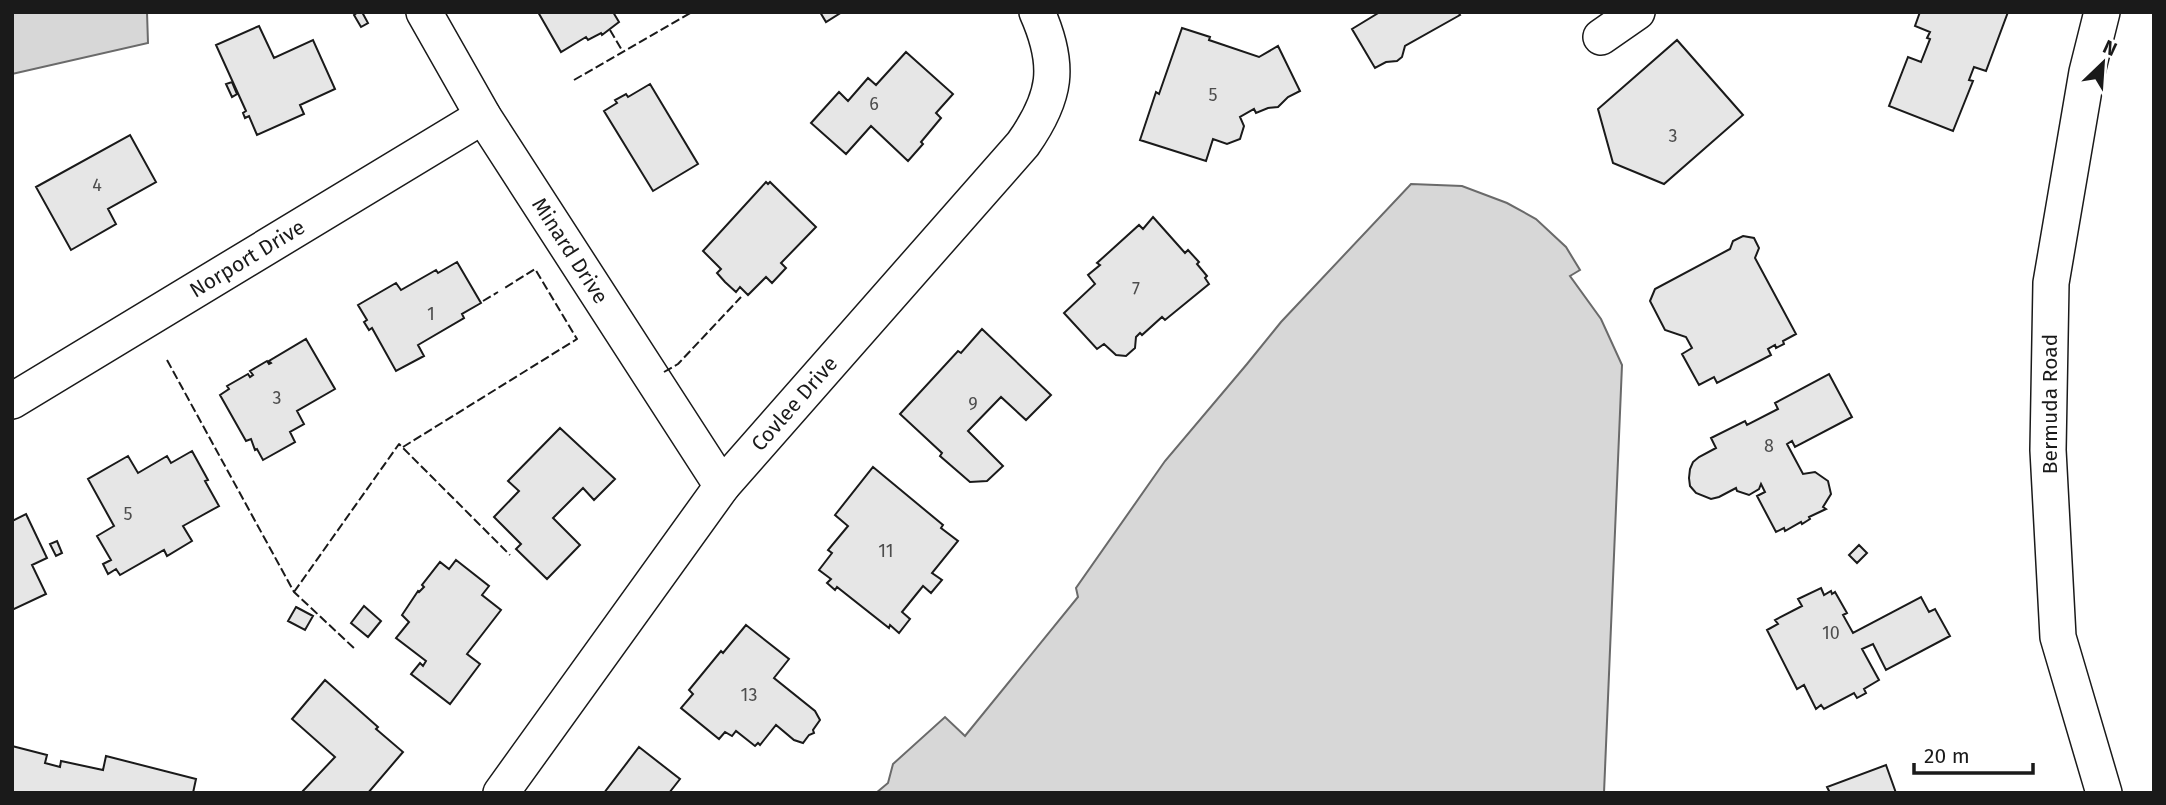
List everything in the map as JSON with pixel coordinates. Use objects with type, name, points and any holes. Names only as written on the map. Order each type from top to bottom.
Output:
[{"type":"street","name":"Minard Drive","points":[[424,12],[483,116],[722,486]]},
{"type":"street","name":"Covlee Drive","points":[[501,793],[722,486],[1014,154],[1040,119],[1050,93],[1052,70],[1050,47],[1037,12]]},
{"type":"street","points":[[1601,37],[1637,12]]},
{"type":"street","name":"Bermuda Road","points":[[2102,12],[2087,72],[2051,283],[2048,450],[2058,637],[2104,793]]},
{"type":"street","name":"Norport Drive","points":[[12,401],[483,116]]},
{"type":"shaded area","points":[[12,12],[147,12],[148,43],[12,74]]},
{"type":"shaded area","points":[[1411,184],[1462,186],[1507,203],[1536,219],[1566,247],[1580,270],[1570,276],[1601,319],[1622,365],[1604,793],[876,793],[888,783],[893,764],[945,717],[965,736],[1078,597],[1076,588],[1165,461],[1281,322]]},
{"type":"building","points":[[362,12],[368,23],[361,27],[354,15]]},
{"type":"building","points":[[538,12],[613,12],[619,22],[602,35],[601,33],[588,40],[586,37],[561,52]]},
{"type":"building","points":[[820,12],[842,12],[826,22]]},
{"type":"building","points":[[1380,12],[1458,12],[1460,15],[1405,46],[1402,57],[1397,61],[1386,62],[1375,68],[1352,29]]},
{"type":"building","points":[[1920,12],[2008,12],[1986,71],[1974,67],[1969,80],[1973,81],[1953,131],[1889,106],[1908,57],[1921,62],[1930,39],[1927,38],[1930,32],[1915,26]]},
{"type":"building","points":[[259,26],[274,58],[313,40],[335,89],[300,105],[304,114],[257,135],[249,116],[245,118],[243,113],[246,111],[216,45]]},
{"type":"building","points":[[1182,28],[1259,57],[1278,46],[1300,91],[1288,97],[1278,107],[1256,113],[1254,109],[1240,117],[1244,126],[1240,139],[1227,144],[1213,139],[1206,161],[1140,140]]},
{"type":"building","points":[[1677,40],[1743,115],[1664,184],[1613,163],[1598,109]]},
{"type":"building","points":[[906,52],[953,94],[936,113],[941,118],[908,161],[871,126],[846,154],[811,123],[839,92],[848,101],[868,78],[876,85]]},
{"type":"building","points":[[232,82],[237,94],[232,97],[226,84]]},
{"type":"building","points":[[650,84],[698,164],[653,191],[604,111],[617,103],[615,100],[626,94],[628,97]]},
{"type":"building","points":[[130,135],[156,182],[108,209],[116,224],[71,250],[36,187]]},
{"type":"building","points":[[766,182],[770,182],[816,227],[781,263],[786,268],[772,283],[766,277],[748,295],[740,287],[736,292],[725,282],[717,273],[721,269],[703,251]]},
{"type":"building","points":[[1153,217],[1185,253],[1188,250],[1199,262],[1197,264],[1207,276],[1205,278],[1209,284],[1165,320],[1162,317],[1142,335],[1140,333],[1136,337],[1135,348],[1126,356],[1116,355],[1104,344],[1097,349],[1064,313],[1095,284],[1088,275],[1100,265],[1097,263],[1139,225],[1143,229]]},
{"type":"building","points":[[1743,236],[1754,238],[1759,248],[1755,258],[1796,334],[1783,341],[1784,344],[1768,349],[1771,355],[1717,383],[1714,377],[1699,385],[1682,354],[1692,348],[1686,337],[1665,330],[1650,301],[1655,289],[1730,249],[1733,241]]},
{"type":"building","points":[[457,262],[481,303],[462,314],[464,318],[418,345],[424,356],[396,371],[372,328],[369,330],[364,322],[367,320],[358,305],[396,283],[401,290],[436,270],[438,273]]},
{"type":"building","points":[[982,329],[1051,395],[1026,420],[1001,397],[968,431],[1003,466],[987,481],[970,482],[940,456],[942,453],[900,414]]},
{"type":"building","points":[[306,339],[335,389],[297,411],[304,424],[290,432],[295,442],[263,460],[251,439],[246,441],[220,395],[229,389],[227,386],[248,374],[250,377],[253,375],[250,371],[267,361],[271,363],[269,361]]},
{"type":"building","points":[[1829,374],[1852,417],[1795,447],[1792,441],[1787,444],[1803,474],[1815,472],[1828,481],[1831,494],[1823,507],[1826,509],[1809,517],[1810,519],[1802,524],[1801,522],[1785,531],[1784,528],[1776,532],[1757,496],[1765,492],[1761,484],[1759,489],[1749,495],[1737,491],[1736,488],[1711,499],[1696,493],[1690,486],[1690,469],[1693,462],[1716,448],[1711,438],[1745,421],[1747,425],[1778,409],[1775,403]]},
{"type":"building","points":[[560,428],[615,479],[594,500],[583,488],[553,518],[580,545],[547,579],[516,549],[521,544],[494,517],[519,491],[508,481]]},
{"type":"building","points":[[192,451],[219,506],[183,526],[192,541],[167,556],[164,550],[120,575],[116,569],[108,574],[103,564],[111,560],[97,536],[114,526],[88,479],[128,456],[138,473],[167,456],[171,463]]},
{"type":"building","points":[[873,467],[943,525],[941,528],[958,541],[932,573],[942,580],[931,593],[923,586],[902,612],[910,619],[899,633],[837,587],[835,590],[827,583],[831,579],[819,570],[832,553],[828,550],[848,526],[835,515]]},
{"type":"building","points":[[26,514],[47,558],[32,565],[46,594],[12,610],[12,521]]},
{"type":"building","points":[[57,541],[62,553],[56,556],[50,544]]},
{"type":"building","points":[[1859,545],[1867,553],[1857,563],[1849,555]]},
{"type":"building","points":[[456,560],[489,586],[482,595],[501,610],[467,654],[480,664],[450,704],[411,674],[420,663],[423,666],[426,661],[396,638],[409,622],[402,615],[418,591],[424,587],[422,585],[440,562],[449,569]]},
{"type":"building","points":[[1821,588],[1824,595],[1835,592],[1847,613],[1843,615],[1853,633],[1921,597],[1929,612],[1935,609],[1950,636],[1886,670],[1873,644],[1862,649],[1879,680],[1864,689],[1866,693],[1857,698],[1854,693],[1824,709],[1821,705],[1816,709],[1804,685],[1797,689],[1767,630],[1778,624],[1775,620],[1802,606],[1798,599]]},
{"type":"building","points":[[364,606],[381,621],[368,637],[351,623]]},
{"type":"building","points":[[296,607],[313,616],[305,630],[288,621]]},
{"type":"building","points":[[746,625],[789,659],[774,678],[815,711],[820,720],[813,730],[814,733],[803,743],[794,740],[776,725],[760,745],[758,743],[755,746],[736,731],[732,736],[725,732],[719,739],[681,708],[693,694],[689,690]]},
{"type":"building","points":[[325,680],[403,752],[368,793],[301,793],[335,757],[292,719]]},
{"type":"building","points":[[12,746],[47,755],[45,763],[60,767],[61,761],[103,770],[106,756],[196,779],[193,793],[12,793]]},
{"type":"building","points":[[639,747],[680,779],[669,793],[604,793]]},
{"type":"building","points":[[1886,765],[1896,793],[1830,793],[1827,787]]},
{"type":"fence","points":[[574,80],[692,12]]},
{"type":"fence","points":[[610,30],[623,52]]},
{"type":"fence","points":[[403,447],[577,339],[535,269],[503,289]]},
{"type":"fence","points":[[483,301],[498,292]]},
{"type":"fence","points":[[664,372],[678,364],[741,297]]},
{"type":"fence","points":[[167,360],[294,592],[356,650]]},
{"type":"fence","points":[[294,592],[399,444],[510,555]]}]
